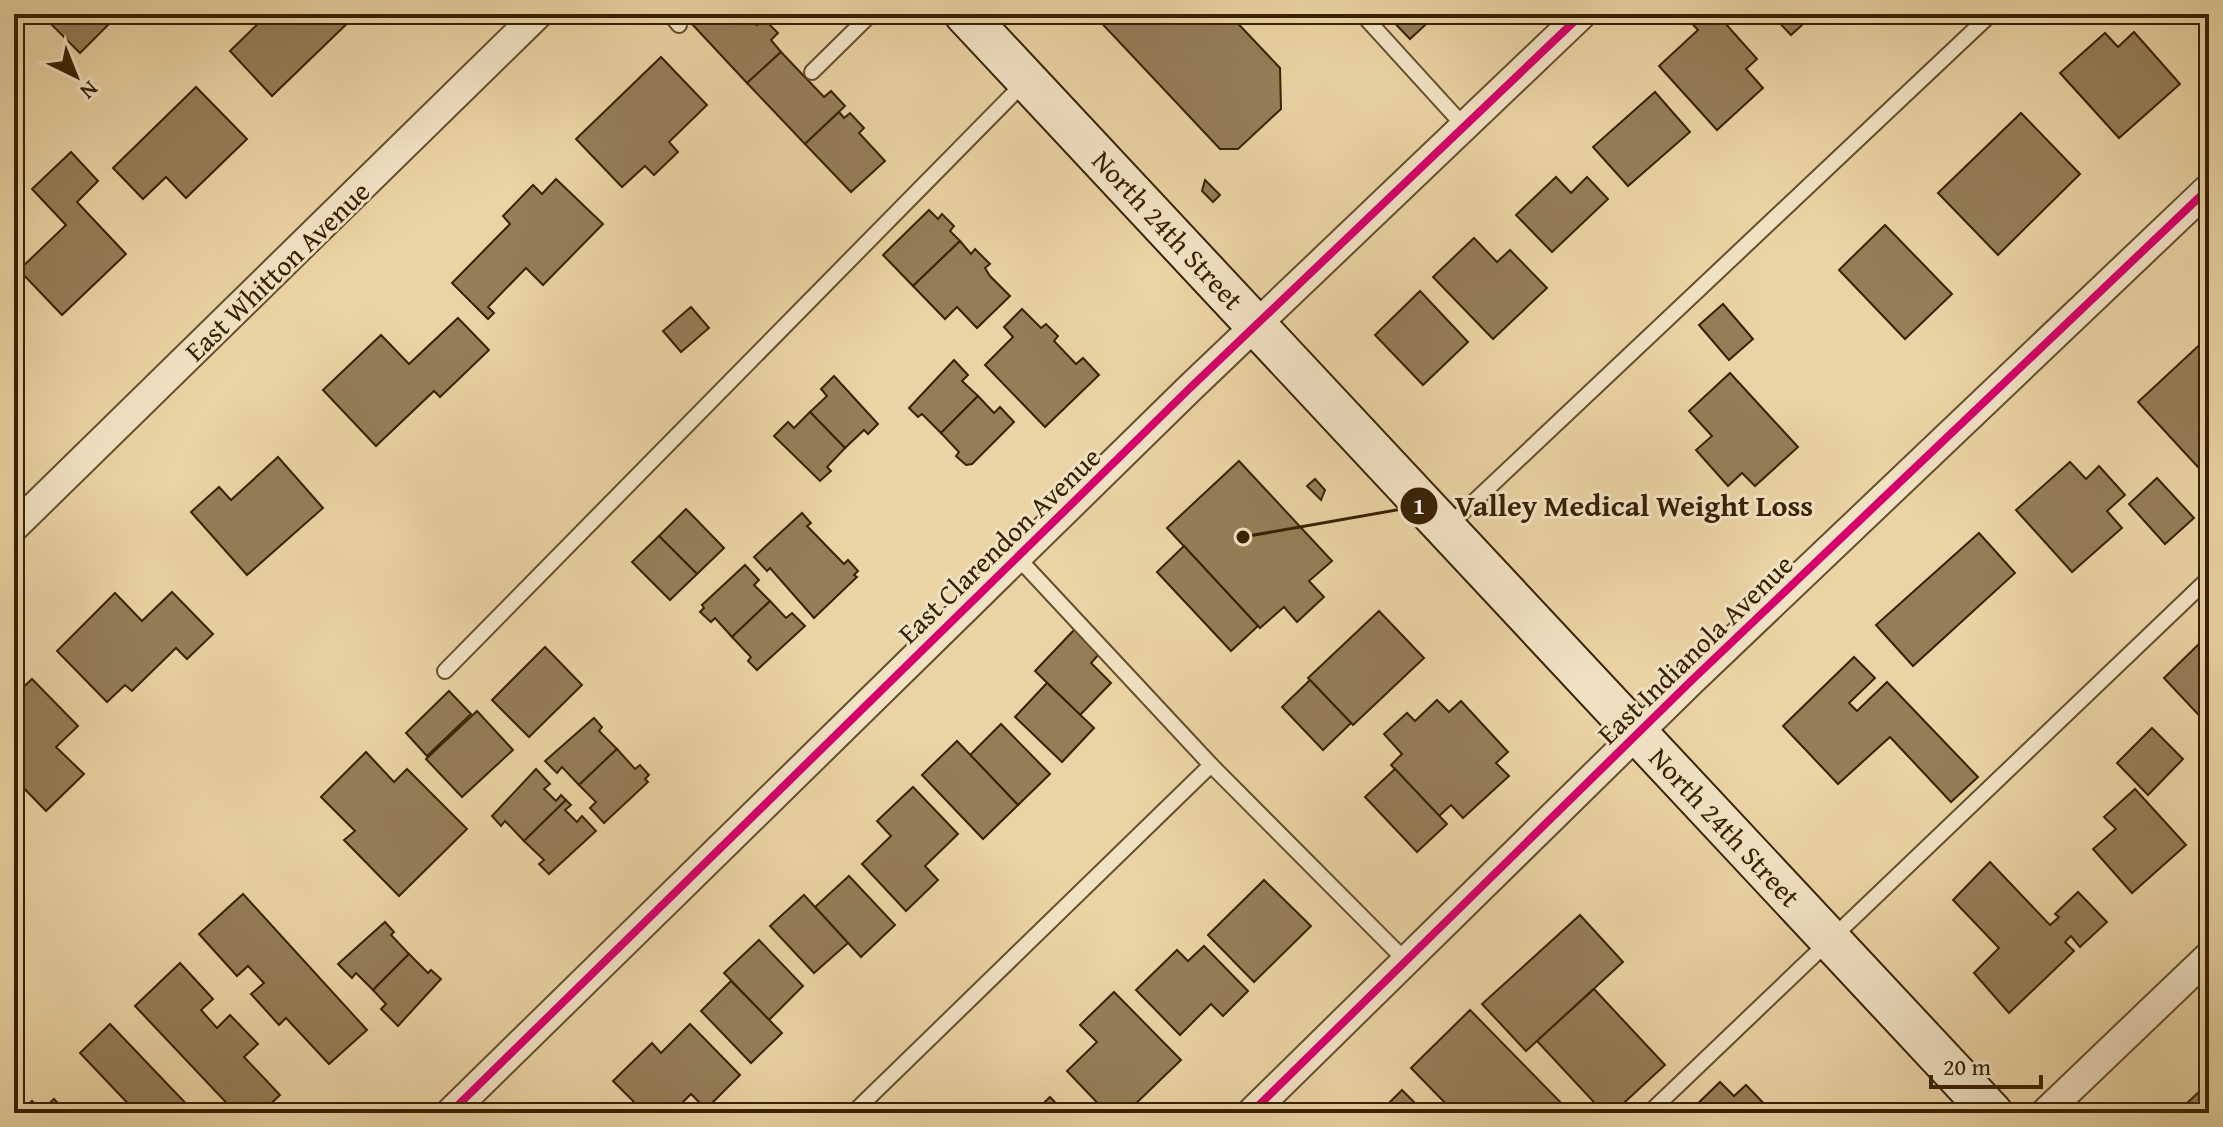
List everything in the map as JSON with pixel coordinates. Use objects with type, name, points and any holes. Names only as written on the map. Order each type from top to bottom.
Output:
[{"type":"main road","name":"North 24th Street","points":[[965,14],[1992,1113]]},
{"type":"street","name":"East Whitton Avenue","points":[[14,527],[538,14]]},
{"type":"street","name":"East Clarendon Avenue","points":[[450,1113],[1257,325],[1582,14]]},
{"type":"street","name":"East Indianola Avenue","points":[[1251,1113],[1638,734],[2209,188]]},
{"type":"street","points":[[2045,1113],[2209,956]]},
{"type":"lane","points":[[812,72],[871,14]]},
{"type":"lane","points":[[1362,14],[1464,126]]},
{"type":"lane","points":[[1446,528],[1991,14]]},
{"type":"lane","points":[[445,671],[1027,79]]},
{"type":"lane","points":[[1018,558],[1211,765],[1406,961]]},
{"type":"lane","points":[[1649,1113],[2209,578]]},
{"type":"lane","points":[[853,1113],[1211,765]]},
{"type":"building","points":[[51,14],[119,14],[80,53],[46,19]]},
{"type":"building","points":[[268,14],[357,14],[272,96],[230,51]]},
{"type":"building","points":[[703,14],[747,14],[757,25],[764,19],[778,33],[771,40],[781,52],[747,83],[692,24]]},
{"type":"building","points":[[1093,14],[1229,14],[1280,68],[1281,109],[1238,149],[1220,149]]},
{"type":"building","points":[[1386,14],[1437,14],[1410,39]]},
{"type":"building","points":[[1683,14],[1717,14],[1757,59],[1746,69],[1763,88],[1717,130],[1659,66],[1698,30]]},
{"type":"building","points":[[1771,14],[1814,14],[1791,35]]},
{"type":"building","points":[[2134,32],[2180,84],[2119,138],[2060,73],[2105,33],[2118,47]]},
{"type":"building","points":[[781,52],[824,97],[831,91],[845,106],[805,144],[747,83]]},
{"type":"building","points":[[661,57],[707,105],[669,142],[678,152],[654,175],[645,166],[622,187],[576,139]]},
{"type":"building","points":[[196,87],[247,139],[186,198],[166,177],[143,199],[113,168]]},
{"type":"building","points":[[1655,92],[1690,132],[1628,186],[1593,147]]},
{"type":"building","points":[[839,112],[844,118],[850,113],[864,128],[859,133],[885,161],[851,192],[805,144]]},
{"type":"building","points":[[2021,113],[2080,174],[1998,255],[1938,193]]},
{"type":"building","points":[[71,152],[98,181],[77,202],[126,254],[62,315],[19,270],[66,225],[32,189]]},
{"type":"building","points":[[1556,177],[1571,193],[1587,177],[1608,199],[1552,252],[1516,215]]},
{"type":"building","points":[[556,179],[603,224],[543,285],[526,268],[488,307],[494,313],[488,319],[452,283],[510,224],[503,216],[533,185],[542,194]]},
{"type":"building","points":[[1205,180],[1220,195],[1213,202],[1202,191]]},
{"type":"building","points":[[929,210],[938,219],[942,214],[954,226],[950,231],[960,241],[913,286],[883,255]]},
{"type":"building","points":[[1885,225],[1952,294],[1905,339],[1839,270]]},
{"type":"building","points":[[1474,238],[1497,262],[1510,250],[1547,288],[1493,339],[1433,277]]},
{"type":"building","points":[[960,241],[971,254],[975,249],[990,264],[985,268],[990,276],[1010,296],[977,328],[957,307],[945,319],[913,286]]},
{"type":"building","points":[[1420,291],[1468,342],[1423,385],[1375,335]]},
{"type":"building","points":[[1723,304],[1753,339],[1729,360],[1699,325]]},
{"type":"building","points":[[691,307],[709,328],[681,352],[663,331]]},
{"type":"building","points":[[1022,309],[1041,328],[1046,324],[1058,336],[1054,341],[1076,364],[1083,358],[1099,375],[1045,427],[985,365],[1013,337],[1004,327]]},
{"type":"building","points":[[458,318],[489,350],[440,397],[434,391],[376,446],[323,390],[381,335],[409,364]]},
{"type":"building","points":[[2209,336],[2207,428],[2209,479],[2138,402]]},
{"type":"building","points":[[954,360],[968,375],[962,381],[978,396],[941,433],[922,414],[918,417],[909,408]]},
{"type":"building","points":[[1730,373],[1798,447],[1755,486],[1742,473],[1728,486],[1696,450],[1712,436],[1689,411]]},
{"type":"building","points":[[834,376],[878,424],[868,434],[864,430],[845,448],[810,412],[827,396],[821,389]]},
{"type":"building","points":[[978,396],[994,413],[1000,407],[1014,422],[972,464],[966,465],[956,456],[959,452],[941,433]]},
{"type":"building","points":[[810,412],[845,448],[827,467],[831,471],[820,481],[774,436],[788,422],[794,428]]},
{"type":"building","points":[[278,457],[323,508],[247,575],[191,512],[219,487],[231,500]]},
{"type":"building","points":[[1239,461],[1332,561],[1309,581],[1324,597],[1297,622],[1284,607],[1260,628],[1167,528]]},
{"type":"building","points":[[2070,462],[2086,479],[2099,466],[2125,495],[2107,511],[2122,528],[2072,572],[2016,510]]},
{"type":"building","points":[[2157,478],[2194,518],[2165,544],[2129,504]]},
{"type":"building","points":[[1315,479],[1325,490],[1321,500],[1307,486]]},
{"type":"building","points":[[686,509],[724,548],[697,574],[659,536]]},
{"type":"building","points":[[802,513],[811,523],[807,526],[844,564],[848,560],[858,571],[854,575],[857,577],[814,618],[770,568],[767,571],[754,557]]},
{"type":"building","points":[[1979,533],[2015,573],[1913,666],[1876,625]]},
{"type":"building","points":[[659,536],[697,574],[670,600],[632,562]]},
{"type":"building","points":[[1184,546],[1258,626],[1231,651],[1157,572]]},
{"type":"building","points":[[745,565],[759,580],[754,585],[770,601],[732,637],[715,618],[711,622],[700,612],[704,608],[702,605]]},
{"type":"building","points":[[172,592],[213,634],[187,659],[176,648],[132,691],[125,685],[107,702],[57,651],[115,593],[142,621]]},
{"type":"building","points":[[770,601],[786,618],[792,613],[805,626],[757,670],[748,661],[751,657],[732,637]]},
{"type":"building","points":[[1379,611],[1424,658],[1353,725],[1308,678]]},
{"type":"building","points":[[1075,629],[1100,653],[1091,663],[1111,683],[1080,715],[1035,671]]},
{"type":"building","points":[[2202,641],[2209,649],[2209,726],[2164,678]]},
{"type":"building","points":[[545,647],[582,685],[529,737],[492,700]]},
{"type":"building","points":[[1854,657],[1875,678],[1849,703],[1857,711],[1887,682],[1978,777],[1951,802],[1890,737],[1838,784],[1783,726]]},
{"type":"building","points":[[32,679],[78,726],[56,747],[84,774],[46,811],[14,778],[14,696]]},
{"type":"building","points":[[1310,680],[1351,723],[1323,750],[1282,707]]},
{"type":"building","points":[[1047,683],[1094,728],[1062,762],[1015,717]]},
{"type":"building","points":[[449,691],[471,714],[427,756],[406,733]]},
{"type":"building","points":[[1437,700],[1449,712],[1461,701],[1508,752],[1496,763],[1509,776],[1463,818],[1451,805],[1439,816],[1391,765],[1402,754],[1384,734],[1407,713],[1415,721]]},
{"type":"building","points":[[477,711],[513,750],[462,797],[426,759]]},
{"type":"building","points":[[594,718],[602,727],[599,731],[617,749],[579,785],[562,767],[557,773],[545,761]]},
{"type":"building","points":[[1001,724],[1050,774],[1018,805],[970,755]]},
{"type":"building","points":[[2152,728],[2183,759],[2148,795],[2117,763]]},
{"type":"building","points":[[957,741],[1018,805],[983,839],[922,775]]},
{"type":"building","points":[[617,749],[635,769],[640,765],[649,775],[645,779],[648,782],[604,823],[590,808],[596,802],[579,785]]},
{"type":"building","points":[[366,752],[394,782],[407,769],[467,829],[399,896],[344,840],[355,831],[321,797]]},
{"type":"building","points":[[536,769],[550,784],[544,789],[556,801],[561,795],[566,800],[524,841],[505,821],[501,826],[492,816]]},
{"type":"building","points":[[1395,769],[1447,824],[1417,852],[1365,797]]},
{"type":"building","points":[[913,787],[958,834],[925,866],[938,880],[906,911],[862,864],[891,836],[877,821]]},
{"type":"building","points":[[2135,789],[2186,845],[2132,893],[2093,849],[2116,829],[2104,817]]},
{"type":"building","points":[[566,800],[571,805],[565,810],[577,822],[582,816],[596,831],[549,874],[539,864],[544,860],[524,841]]},
{"type":"building","points":[[1990,862],[2050,925],[2059,917],[2055,914],[2078,892],[2107,922],[2080,947],[2071,936],[2065,942],[2074,951],[2009,1013],[1974,973],[1999,948],[1953,900]]},
{"type":"building","points":[[849,876],[895,925],[861,957],[815,907]]},
{"type":"building","points":[[1264,880],[1311,926],[1254,982],[1208,935]]},
{"type":"building","points":[[243,894],[367,1030],[329,1064],[286,1018],[279,1025],[251,994],[264,983],[248,966],[237,976],[199,934]]},
{"type":"building","points":[[804,895],[848,943],[814,973],[770,926]]},
{"type":"building","points":[[1580,915],[1623,962],[1526,1051],[1482,1004]]},
{"type":"building","points":[[385,922],[394,932],[391,935],[409,954],[373,990],[356,973],[352,978],[338,964]]},
{"type":"building","points":[[759,940],[803,986],[769,1020],[724,973]]},
{"type":"building","points":[[1204,946],[1248,991],[1223,1016],[1211,1004],[1180,1035],[1136,990],[1177,950],[1188,961]]},
{"type":"building","points":[[409,954],[428,973],[431,970],[441,979],[398,1026],[381,1009],[386,1004],[373,990]]},
{"type":"building","points":[[180,963],[213,999],[201,1010],[217,1028],[230,1015],[258,1044],[244,1057],[280,1095],[261,1113],[236,1113],[135,1006]]},
{"type":"building","points":[[731,981],[782,1033],[751,1063],[701,1011]]},
{"type":"building","points":[[1594,989],[1665,1065],[1613,1113],[1604,1113],[1537,1041]]},
{"type":"building","points":[[1114,992],[1181,1060],[1126,1113],[1107,1113],[1067,1071],[1097,1042],[1080,1025]]},
{"type":"building","points":[[1470,1010],[1571,1113],[1463,1113],[1456,1106],[1452,1110],[1411,1068]]},
{"type":"building","points":[[110,1024],[195,1113],[137,1113],[80,1053]]},
{"type":"building","points":[[690,1024],[740,1075],[706,1109],[691,1094],[672,1113],[645,1113],[613,1081],[652,1043],[661,1053]]},
{"type":"building","points":[[1720,1082],[1734,1096],[1746,1085],[1773,1113],[1688,1113]]},
{"type":"building","points":[[1402,1090],[1425,1113],[1379,1113]]},
{"type":"building","points":[[2199,1092],[2209,1103],[2209,1113],[2176,1113]]},
{"type":"building","points":[[1050,1097],[1065,1113],[1033,1113]]},
{"type":"building","points":[[54,1099],[67,1113],[19,1113],[32,1101],[41,1111]]},
{"type":"cycle path","points":[[450,1113],[1190,388],[1582,14]]},
{"type":"cycle path","points":[[1251,1113],[1691,681],[2209,188]]},
{"type":"place","name":"Valley Medical Weight Loss","points":[[1243,537]]}]
